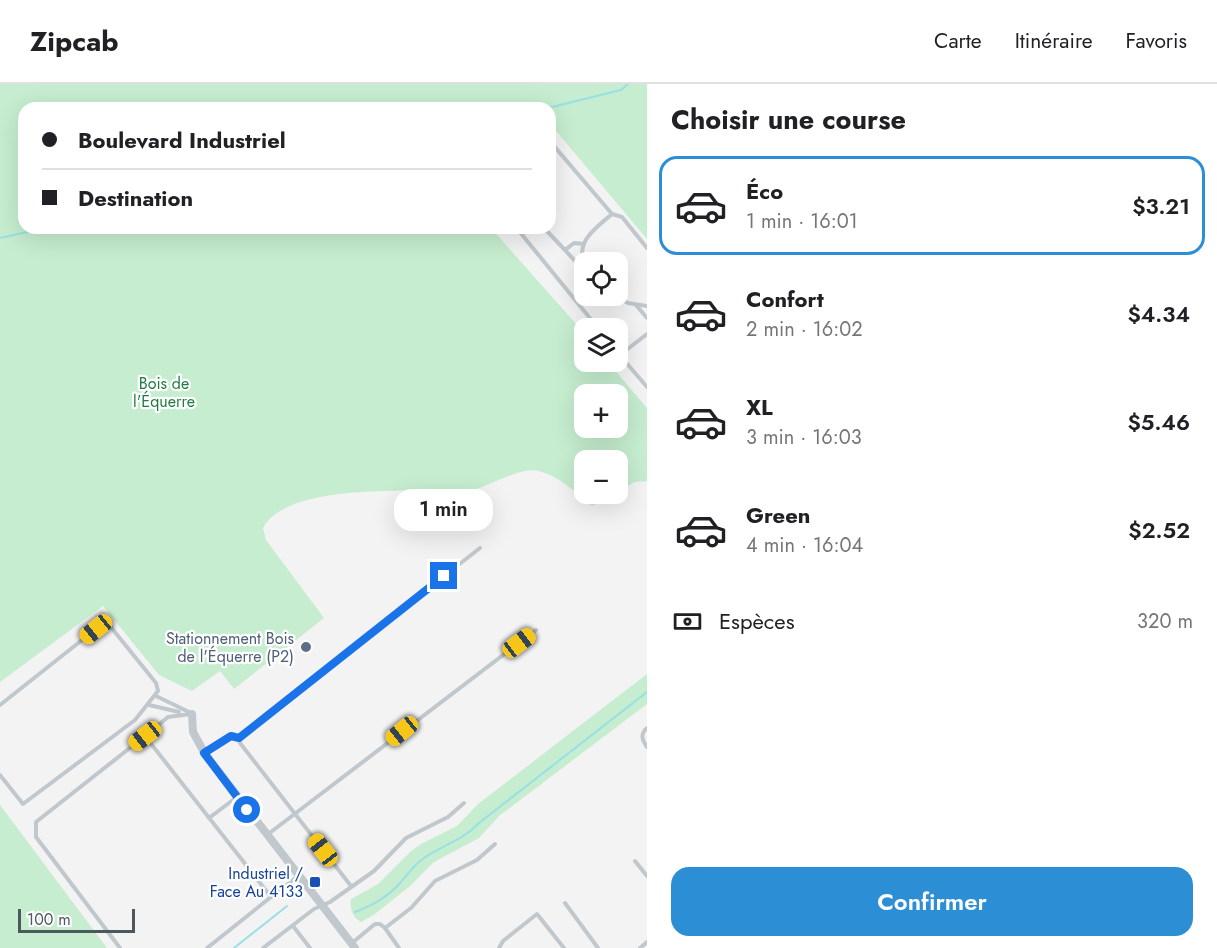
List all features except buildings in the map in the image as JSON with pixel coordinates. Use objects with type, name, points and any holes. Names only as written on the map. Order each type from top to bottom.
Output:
[{"type":"street","points":[[192,714],[194,732],[204,753],[353,946]]},
{"type":"lane","points":[[556,148],[612,214],[622,218],[647,248]]},
{"type":"lane","points":[[582,252],[590,232],[612,214]]},
{"type":"lane","points":[[521,234],[590,318]]},
{"type":"lane","points":[[550,234],[574,260]]},
{"type":"lane","points":[[565,250],[574,243],[584,244]]},
{"type":"lane","points":[[628,302],[647,306]]},
{"type":"lane","points":[[636,305],[647,318]]},
{"type":"lane","points":[[628,348],[647,334]]},
{"type":"lane","points":[[628,365],[647,387]]},
{"type":"lane","points":[[239,738],[480,548]]},
{"type":"lane","points":[[0,705],[106,621],[156,683],[158,692],[130,724],[23,804],[0,774]]},
{"type":"lane","points":[[267,835],[536,630]]},
{"type":"lane","points":[[156,696],[192,714]]},
{"type":"lane","points":[[149,705],[192,714]]},
{"type":"lane","points":[[120,948],[36,837],[36,822],[171,716],[192,714]]},
{"type":"lane","points":[[647,728],[643,731],[642,736],[647,747]]},
{"type":"lane","points":[[145,736],[271,897]]},
{"type":"lane","points":[[204,753],[231,736],[239,738]]},
{"type":"lane","points":[[239,738],[240,743],[351,886]]},
{"type":"lane","points":[[209,818],[237,797]]},
{"type":"lane","points":[[263,948],[314,909],[322,906],[379,867],[406,838],[448,817],[464,803]]},
{"type":"lane","points":[[385,928],[411,908],[441,877],[477,860],[495,844]]},
{"type":"lane","points":[[635,861],[647,876]]},
{"type":"lane","points":[[207,948],[299,876]]},
{"type":"lane","points":[[564,903],[598,948]]},
{"type":"lane","points":[[500,948],[503,941],[537,914],[564,948]]},
{"type":"lane","points":[[353,946],[375,924],[380,924],[399,948]]},
{"type":"lane","points":[[293,926],[310,948]]},
{"type":"lane","points":[[640,948],[647,942]]},
{"type":"green space","name":"Bois de l'Équerre","points":[[0,84],[647,84],[647,239],[556,131],[556,102],[18,102],[18,234],[496,234],[574,322],[574,372],[616,372],[627,384],[574,384],[574,438],[628,438],[628,386],[647,408],[647,481],[635,482],[628,486],[628,450],[574,450],[574,491],[546,473],[532,470],[523,471],[473,490],[346,493],[295,504],[276,514],[263,528],[266,540],[324,618],[234,689],[220,671],[192,691],[159,675],[103,606],[0,682]]},
{"type":"green space","points":[[647,674],[647,704],[499,816],[479,838],[434,862],[410,886],[375,914],[361,922],[354,915],[351,910],[351,899],[378,884],[421,844],[457,826],[478,804]]},
{"type":"green space","points":[[0,805],[12,821],[107,948],[0,948]]},
{"type":"waterway","points":[[556,106],[621,90],[628,84]]},
{"type":"waterway","points":[[0,238],[18,234]]},
{"type":"waterway","points":[[355,912],[385,896],[420,861],[466,834],[647,692]]},
{"type":"waterway","points":[[234,948],[287,906]]},
{"type":"place","name":"Stationnement Bois de l'Équerre (P2)","points":[[306,647]]},
{"type":"place","name":"Industriel / Face Au 4133","points":[[315,882]]},
{"type":"route","points":[[247,810],[204,753],[231,736],[239,738],[444,576]]}]
